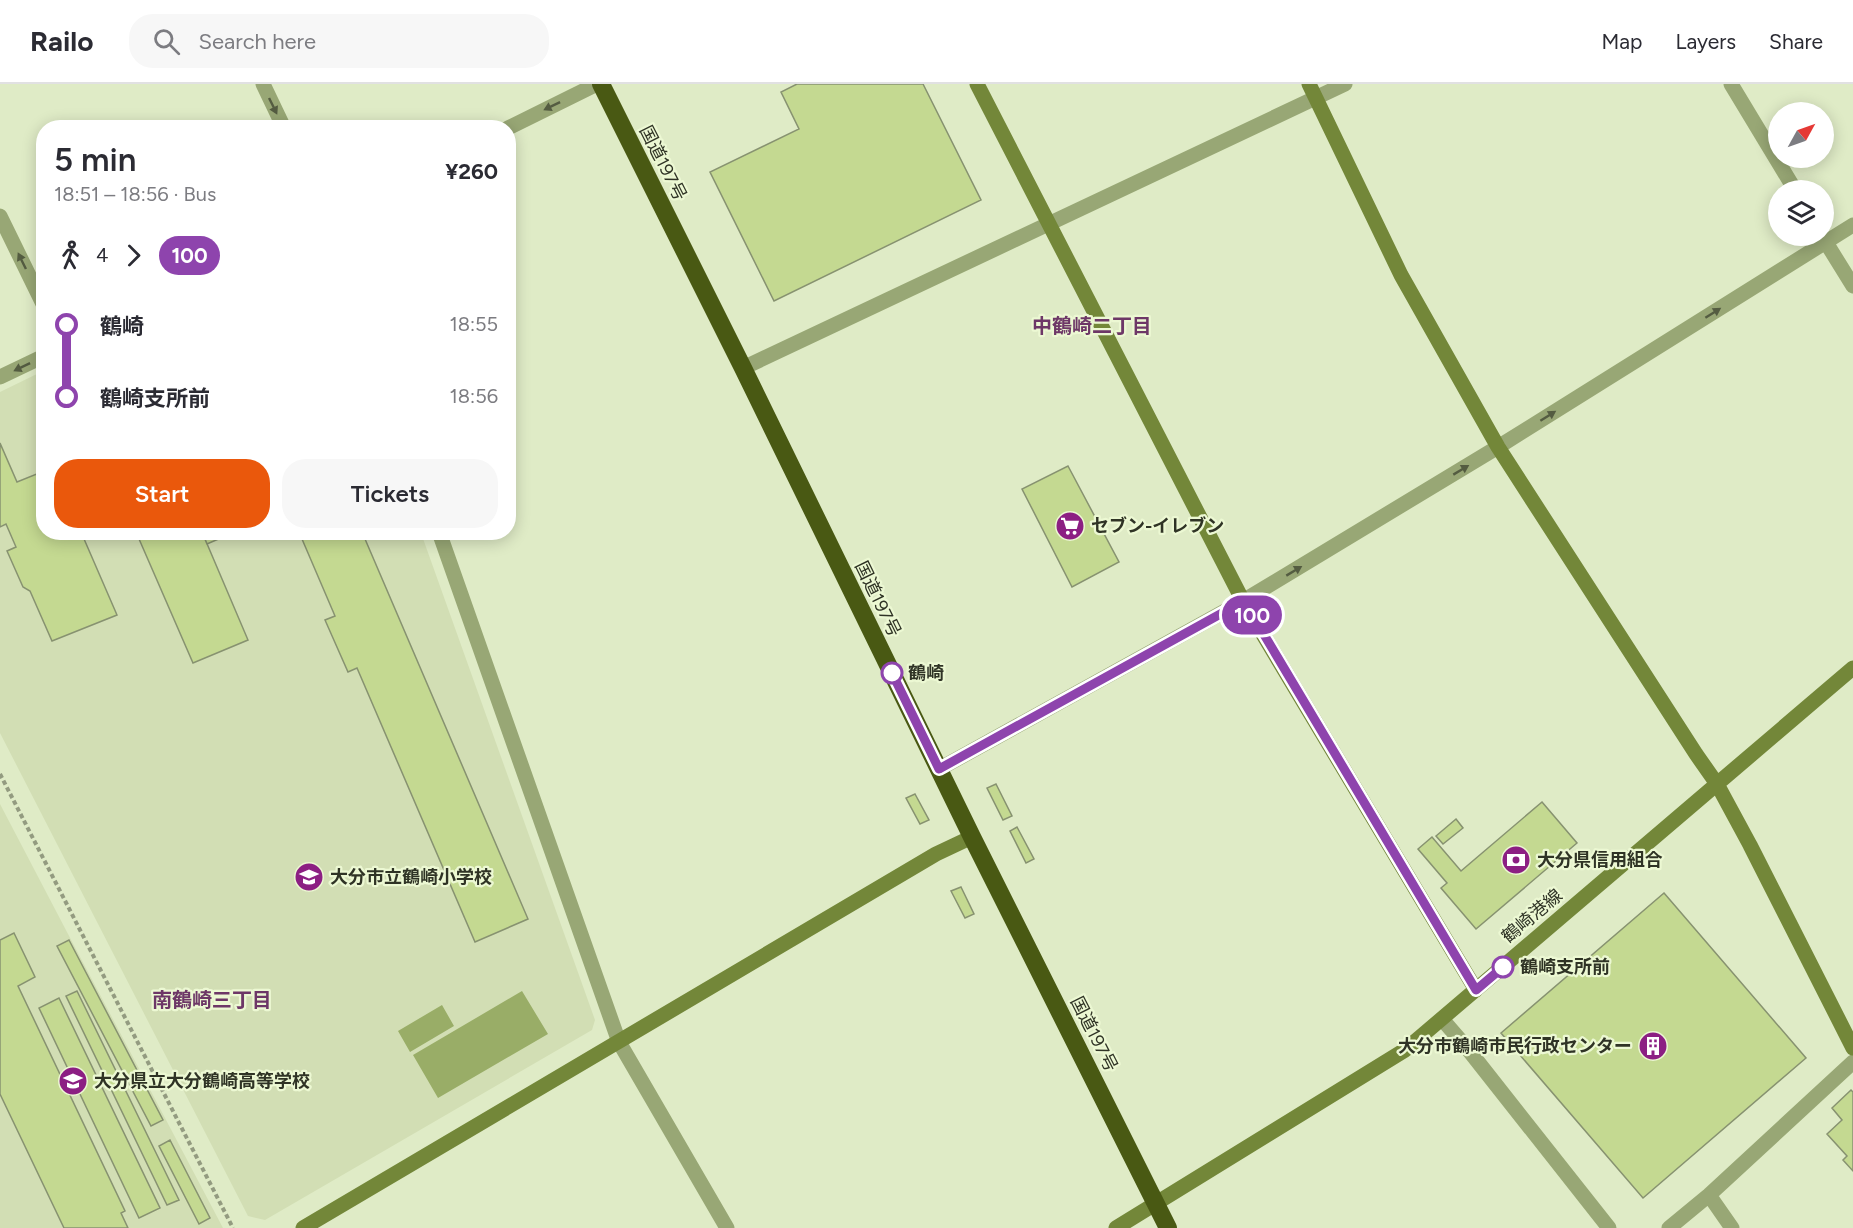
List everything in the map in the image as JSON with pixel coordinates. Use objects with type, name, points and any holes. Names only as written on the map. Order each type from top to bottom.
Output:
[{"type":"highway","name":"国道197号","points":[[599,84],[743,368],[972,837],[1168,1228]]},
{"type":"street","points":[[263,84],[280,120]]},
{"type":"street","points":[[516,124],[599,84]]},
{"type":"street","points":[[977,84],[1244,601],[1476,990]]},
{"type":"street","points":[[743,368],[1049,224],[1312,91],[1345,84]]},
{"type":"street","points":[[1731,84],[1789,180]]},
{"type":"street","points":[[1312,91],[1401,275],[1498,447],[1717,784],[1853,1048]]},
{"type":"street","points":[[0,216],[36,290]]},
{"type":"street","points":[[1834,234],[1853,225]]},
{"type":"street","points":[[939,769],[1244,601],[1498,447],[1812,246]]},
{"type":"street","points":[[1829,246],[1853,286]]},
{"type":"street","points":[[0,377],[36,360]]},
{"type":"street","points":[[442,540],[619,1042],[727,1228]]},
{"type":"street","name":"鶴崎港線","points":[[1116,1228],[1405,1050],[1853,668]]},
{"type":"street","points":[[303,1228],[936,854],[972,837]]},
{"type":"street","points":[[1442,1019],[1609,1228]]},
{"type":"street","points":[[1669,1228],[1853,1062]]},
{"type":"street","points":[[1709,1194],[1732,1228]]},
{"type":"path","points":[[0,774],[233,1228]]},
{"type":"shaded area","name":"大分市立鶴崎小学校","points":[[36,374],[36,540],[424,540],[595,1020],[592,1030],[265,1220],[248,1216],[0,733],[0,392]]},
{"type":"shaded area","name":"大分県立大分鶴崎高等学校","points":[[0,804],[68,934],[223,1228],[0,1228]]},
{"type":"shaded area","points":[[522,991],[548,1034],[438,1098],[413,1055]]},
{"type":"shaded area","points":[[442,1005],[454,1026],[410,1052],[398,1031]]},
{"type":"building","points":[[797,84],[923,84],[981,200],[774,301],[710,172],[799,129],[781,92]]},
{"type":"building","points":[[0,443],[17,482],[36,474],[36,540],[84,540],[117,615],[52,641],[30,591],[23,587],[7,551],[16,547],[6,524],[0,527]]},
{"type":"building","name":"セブン-イレブン","points":[[1068,466],[1119,562],[1072,587],[1022,489]]},
{"type":"building","points":[[139,540],[205,540],[248,640],[193,663]]},
{"type":"building","points":[[302,540],[365,540],[528,919],[475,942],[357,668],[348,672],[325,620],[335,616]]},
{"type":"building","points":[[996,784],[1012,816],[1003,820],[987,788]]},
{"type":"building","points":[[915,794],[929,820],[920,824],[906,798]]},
{"type":"building","name":"大分県信用組合","points":[[1542,802],[1577,843],[1476,929],[1441,888],[1447,883],[1418,849],[1432,837],[1461,871]]},
{"type":"building","points":[[1456,819],[1463,828],[1443,844],[1436,836]]},
{"type":"building","points":[[1017,827],[1034,859],[1026,863],[1010,831]]},
{"type":"building","points":[[961,887],[974,914],[965,918],[951,891]]},
{"type":"building","name":"大分市鶴崎市民行政センター","points":[[1664,893],[1806,1058],[1643,1198],[1501,1033]]},
{"type":"building","points":[[14,933],[35,977],[18,986],[125,1211],[121,1213],[128,1228],[64,1228],[0,1094],[0,940]]},
{"type":"building","points":[[69,940],[163,1120],[151,1126],[57,946]]},
{"type":"building","points":[[77,991],[179,1200],[167,1205],[66,996]]},
{"type":"building","points":[[59,998],[160,1208],[139,1218],[39,1008]]},
{"type":"building","points":[[1851,1090],[1853,1092],[1853,1171],[1843,1160],[1847,1156],[1827,1134],[1842,1120],[1832,1108]]},
{"type":"building","points":[[170,1140],[210,1218],[199,1224],[159,1146]]},
{"type":"bus line","name":"100","points":[[892,673],[939,769],[1244,601],[1476,990],[1503,967]]},
{"type":"place","name":"セブン-イレブン","points":[[1070,526]]},
{"type":"place","name":"鶴崎","points":[[892,673]]},
{"type":"place","name":"大分県信用組合","points":[[1516,860]]},
{"type":"place","name":"大分市立鶴崎小学校","points":[[309,877]]},
{"type":"place","name":"鶴崎支所前","points":[[1503,967]]},
{"type":"place","name":"大分市鶴崎市民行政センター","points":[[1653,1046]]},
{"type":"place","name":"大分県立大分鶴崎高等学校","points":[[73,1081]]},
{"type":"district","name":"中鶴崎二丁目","points":[[1092,326]]},
{"type":"district","name":"南鶴崎三丁目","points":[[212,1000]]}]
